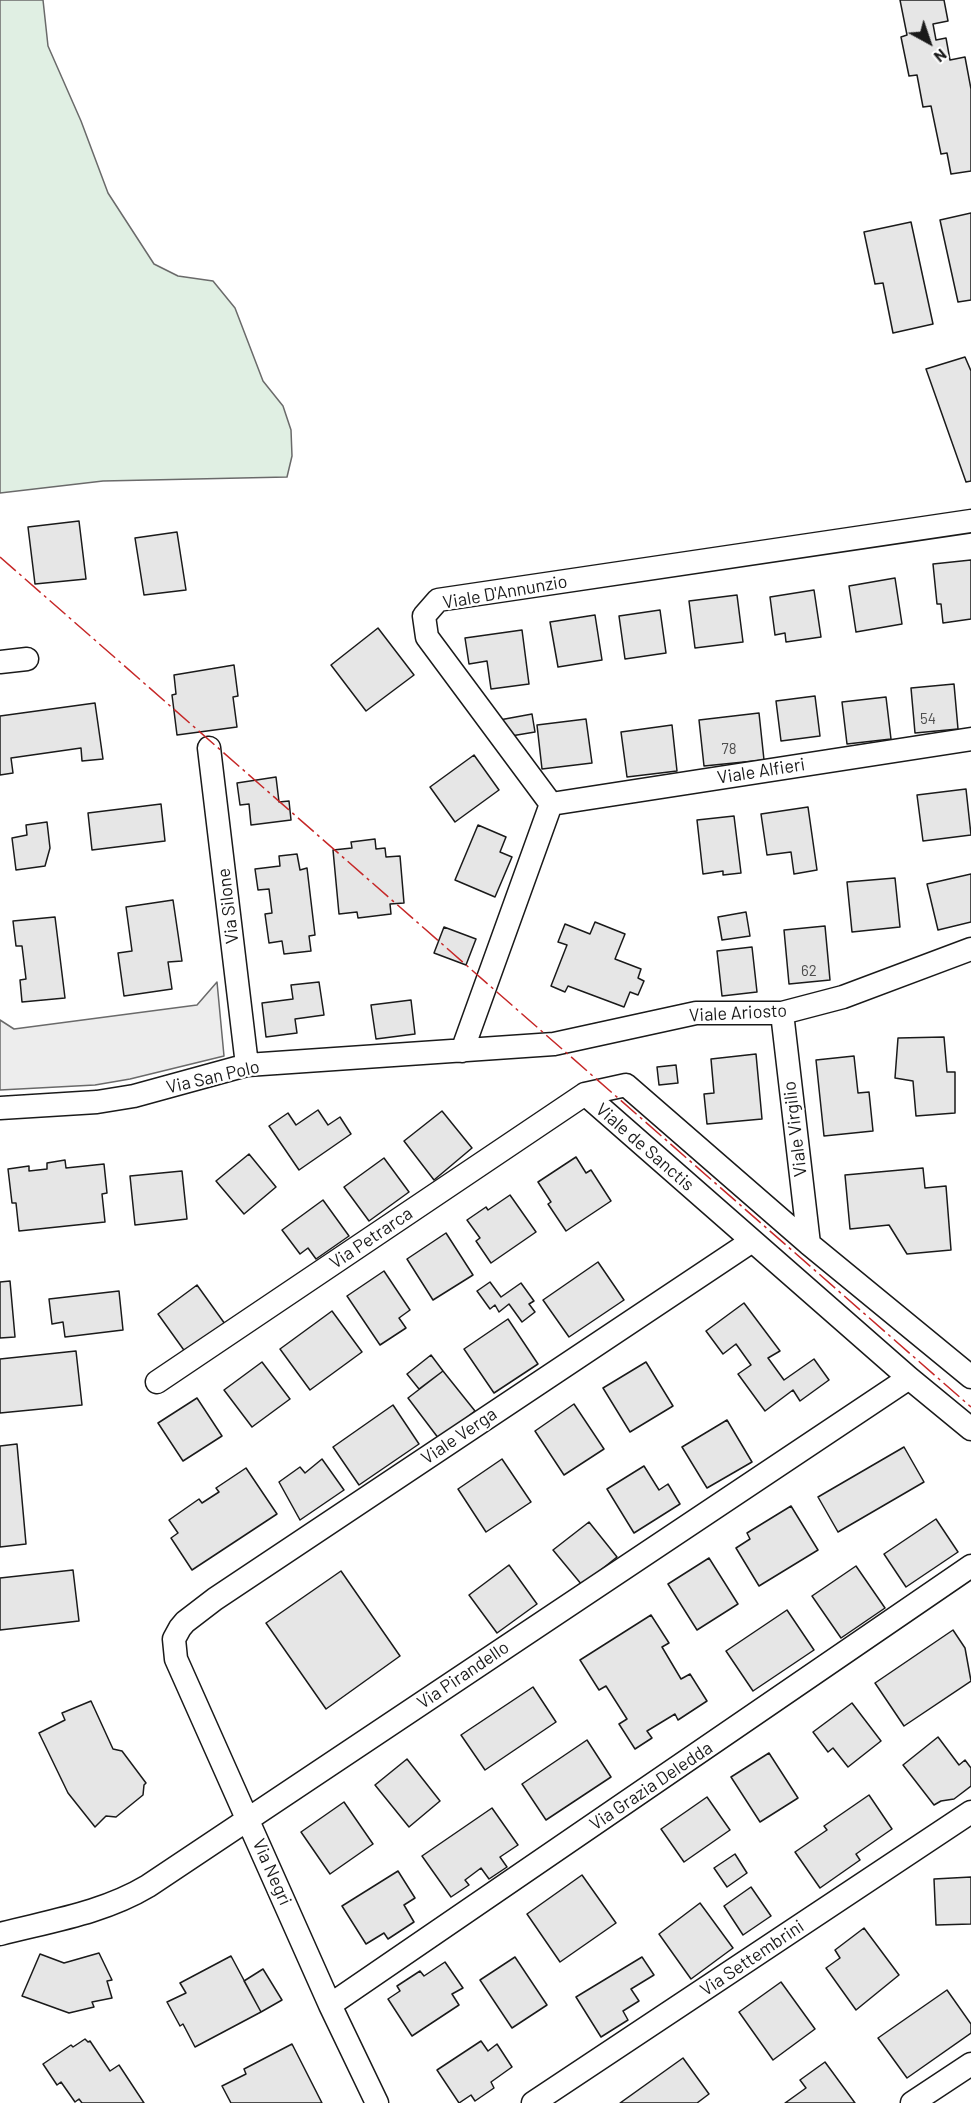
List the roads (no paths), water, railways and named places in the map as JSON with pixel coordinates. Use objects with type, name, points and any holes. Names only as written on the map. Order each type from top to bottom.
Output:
[{"type":"street","name":"Viale D'Annunzio","points":[[551,804],[427,637],[424,616],[438,600],[971,521]]},
{"type":"street","points":[[0,662],[27,659]]},
{"type":"street","name":"Viale Alfieri","points":[[551,804],[971,739]]},
{"type":"street","name":"Via Silone","points":[[209,748],[247,1065]]},
{"type":"street","points":[[462,1051],[551,804]]},
{"type":"street","name":"Viale Ariosto","points":[[462,1051],[554,1044],[696,1013],[782,1013],[843,997],[971,949]]},
{"type":"street","name":"Viale Virgilio","points":[[782,1013],[809,1244]]},
{"type":"street","name":"Via San Polo","points":[[0,1108],[97,1102],[134,1096],[247,1065],[462,1051]]},
{"type":"street","name":"Viale de Sanctis","points":[[585,1094],[626,1085],[809,1244],[971,1377]]},
{"type":"street","name":"Viale de Sanctis","points":[[585,1094],[909,1378],[971,1429]]},
{"type":"street","name":"Via Petrarca","points":[[157,1382],[585,1094]]},
{"type":"street","name":"Viale Verga","points":[[174,1640],[185,1622],[215,1599],[752,1240]]},
{"type":"street","name":"Via Pirandello","points":[[0,1934],[89,1911],[127,1898],[909,1378]]},
{"type":"street","name":"Via Grazia Deledda","points":[[330,2005],[971,1566]]},
{"type":"street","name":"Via Negri","points":[[174,1640],[176,1659],[181,1672],[330,2005],[377,2103]]},
{"type":"street","name":"Via Settembrini","points":[[533,2103],[971,1812]]},
{"type":"street","points":[[912,2103],[971,2064]]}]
